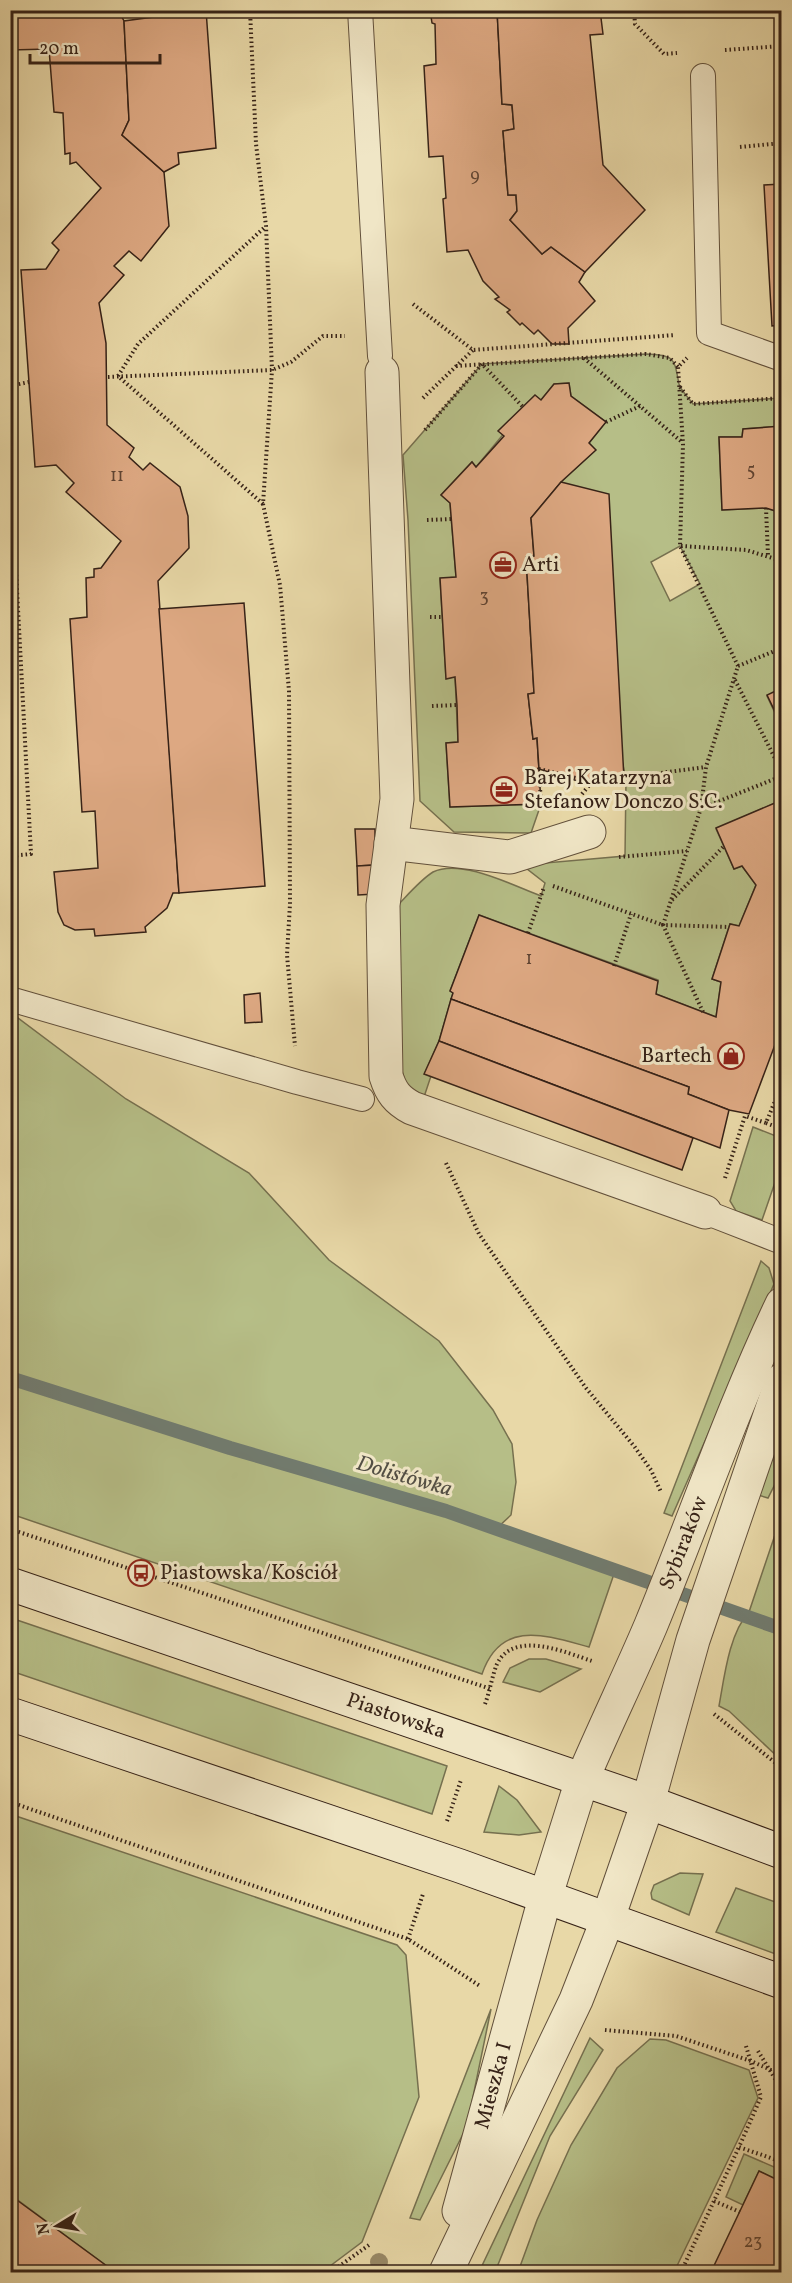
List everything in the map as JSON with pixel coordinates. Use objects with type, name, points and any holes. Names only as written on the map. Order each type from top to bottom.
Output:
[{"type":"street","points":[[380,354],[397,798],[383,905],[386,1076],[391,1092],[401,1103],[412,1108],[710,1214]]},
{"type":"street","points":[[391,843],[510,857],[587,832]]},
{"type":"street","name":"Sybiraków","points":[[545,1898],[582,1780],[651,1626],[683,1538],[758,1354],[782,1304]]},
{"type":"street","name":"Sybiraków","points":[[607,1921],[648,1802],[693,1640],[782,1380]]},
{"type":"street","name":"Piastowska","points":[[10,1584],[648,1802],[782,1852]]},
{"type":"street","points":[[10,1714],[435,1858],[782,1982]]},
{"type":"street","name":"Mieszka I","points":[[444,2272],[545,1898]]},
{"type":"street","name":"Mieszka I","points":[[444,2272],[567,2019],[607,1921]]},
{"type":"lane","points":[[360,10],[380,354]]},
{"type":"lane","points":[[704,76],[705,334],[782,359]]},
{"type":"lane","points":[[10,999],[362,1099]]},
{"type":"lane","points":[[710,1214],[782,1242]]},
{"type":"path","points":[[250,10],[256,144],[266,226],[272,370],[263,504],[280,585],[289,691],[290,904],[287,955],[297,1082]]},
{"type":"path","points":[[634,10],[635,24],[664,54],[782,46]]},
{"type":"path","points":[[702,52],[704,76]]},
{"type":"path","points":[[706,150],[782,143]]},
{"type":"path","points":[[118,376],[138,344],[266,226]]},
{"type":"path","points":[[377,277],[473,350]]},
{"type":"path","points":[[384,436],[473,350],[705,334]]},
{"type":"path","points":[[678,367],[705,334]]},
{"type":"path","points":[[108,376],[272,370],[291,362],[323,336],[380,354]]},
{"type":"path","points":[[456,366],[661,354],[670,358],[678,367],[683,444],[680,546],[738,666],[706,767],[701,808],[663,925],[703,1012]]},
{"type":"path","points":[[584,357],[683,444]]},
{"type":"path","points":[[482,364],[523,407]]},
{"type":"path","points":[[419,437],[482,364]]},
{"type":"path","points":[[118,376],[263,504]]},
{"type":"path","points":[[10,386],[29,382]]},
{"type":"path","points":[[680,387],[693,404],[782,398]]},
{"type":"path","points":[[606,422],[640,406]]},
{"type":"path","points":[[10,458],[31,854],[10,856]]},
{"type":"path","points":[[766,508],[768,556]]},
{"type":"path","points":[[419,520],[452,519]]},
{"type":"path","points":[[680,546],[746,550],[782,561]]},
{"type":"path","points":[[738,666],[782,648]]},
{"type":"path","points":[[701,808],[782,774],[734,680]]},
{"type":"path","points":[[426,706],[457,705]]},
{"type":"path","points":[[538,814],[541,804],[540,769],[592,782],[706,767]]},
{"type":"path","points":[[587,832],[580,796],[592,782]]},
{"type":"path","points":[[670,903],[724,846]]},
{"type":"path","points":[[528,933],[545,883],[663,925],[729,927]]},
{"type":"path","points":[[614,966],[631,914]]},
{"type":"path","points":[[766,1123],[782,1084]]},
{"type":"path","points":[[710,1214],[720,1194],[745,1116],[782,1129]]},
{"type":"path","points":[[445,1161],[479,1234],[586,1388],[651,1470],[664,1498]]},
{"type":"path","points":[[10,1529],[491,1689],[408,1939]]},
{"type":"path","points":[[710,1711],[782,1768]]},
{"type":"path","points":[[10,1802],[408,1939],[492,1993],[517,2001]]},
{"type":"path","points":[[567,2019],[597,2030],[676,2036],[751,2061],[782,2075]]},
{"type":"path","points":[[681,2272],[761,2097],[746,2046]]},
{"type":"path","points":[[758,2051],[782,2090]]},
{"type":"path","points":[[739,2147],[782,2162]]},
{"type":"path","points":[[714,2201],[740,2212]]},
{"type":"path","points":[[331,2272],[369,2245]]},
{"type":"green space","points":[[656,355],[672,360],[680,387],[693,404],[781,398],[781,426],[743,429],[742,437],[719,437],[722,510],[766,508],[781,513],[781,688],[767,696],[781,726],[782,800],[716,829],[734,869],[742,866],[756,885],[739,926],[730,924],[712,979],[721,982],[716,1017],[656,994],[658,980],[479,915],[450,991],[453,993],[439,1041],[425,1073],[431,1076],[423,1100],[407,1087],[402,1071],[395,908],[428,875],[445,869],[458,868],[487,875],[541,896],[545,883],[522,865],[625,856],[626,779],[561,482],[595,450],[589,443],[606,422],[571,396],[569,383],[554,384],[541,400],[535,396],[476,467],[472,462],[441,495],[450,503],[456,577],[440,579],[446,678],[455,677],[458,742],[446,743],[450,807],[541,804],[531,833],[454,832],[420,801],[408,520],[403,455],[482,364]],"holes":[[[680,546],[700,584],[670,601],[651,562]]]},
{"type":"green space","points":[[10,1012],[126,1099],[249,1173],[329,1260],[439,1341],[493,1410],[512,1444],[516,1482],[511,1515],[496,1529],[615,1571],[589,1647],[541,1636],[526,1635],[513,1638],[501,1645],[490,1657],[482,1674],[11,1514]]},
{"type":"green space","points":[[753,1127],[781,1138],[781,1165],[762,1220],[736,1211],[730,1201]]},
{"type":"green space","points":[[761,1261],[769,1268],[774,1284],[672,1516],[664,1513]]},
{"type":"green space","points":[[781,1428],[781,1472],[768,1498],[758,1495]]},
{"type":"green space","points":[[781,1517],[782,1760],[729,1711],[719,1706],[732,1644],[742,1621],[749,1612]]},
{"type":"green space","points":[[11,1618],[447,1766],[432,1814],[11,1671]]},
{"type":"green space","points":[[529,1659],[546,1659],[581,1669],[540,1692],[503,1682],[510,1668]]},
{"type":"green space","points":[[499,1786],[517,1800],[541,1832],[519,1835],[484,1832]]},
{"type":"green space","points":[[10,1814],[397,1945],[406,1955],[419,2097],[362,2242],[322,2272],[115,2272],[11,2195]]},
{"type":"green space","points":[[680,1873],[703,1874],[689,1915],[652,1899],[651,1893],[654,1885]]},
{"type":"green space","points":[[736,1888],[781,1904],[781,1956],[716,1932]]},
{"type":"green space","points":[[491,2009],[467,2126],[420,2220],[410,2218]]},
{"type":"green space","points":[[590,2038],[603,2050],[550,2136],[495,2272],[479,2272]]},
{"type":"green space","points":[[650,2039],[666,2040],[749,2070],[758,2098],[674,2272],[518,2272],[537,2220],[571,2145],[617,2068]]},
{"type":"green space","points":[[744,2154],[781,2170],[781,2182],[759,2171],[743,2205],[726,2197]]},
{"type":"building","points":[[10,10],[118,10],[124,21],[129,120],[122,135],[164,172],[169,226],[141,261],[129,251],[114,266],[124,275],[99,303],[106,343],[107,425],[134,448],[129,457],[143,470],[150,463],[180,487],[188,516],[189,548],[158,581],[179,893],[173,893],[167,908],[145,927],[146,932],[95,936],[94,929],[75,930],[64,925],[58,912],[54,872],[98,868],[95,811],[82,812],[70,619],[87,617],[86,578],[94,577],[94,569],[101,568],[121,541],[66,492],[74,483],[56,465],[35,467],[21,270],[46,269],[59,250],[52,243],[101,188],[76,162],[70,164],[70,153],[65,154],[63,113],[54,112],[49,49],[10,50]]},
{"type":"building","points":[[206,10],[216,148],[178,153],[179,164],[164,172],[122,135],[129,120],[124,21]]},
{"type":"building","points":[[430,10],[497,10],[502,104],[512,105],[514,129],[503,131],[508,195],[516,195],[517,211],[510,220],[542,254],[551,247],[585,272],[579,282],[595,301],[568,328],[569,344],[552,344],[538,330],[534,334],[522,323],[520,325],[507,312],[510,310],[495,299],[499,297],[483,281],[468,250],[447,252],[443,156],[429,157],[424,66],[436,64],[435,24],[432,23]]},
{"type":"building","points":[[497,10],[600,10],[603,34],[590,35],[603,165],[645,210],[585,272],[551,247],[542,254],[510,220],[517,211],[516,195],[508,195],[503,131],[514,129],[512,105],[502,104]]},
{"type":"building","points":[[655,10],[727,10],[655,15]]},
{"type":"building","points":[[782,184],[782,325],[772,326],[764,185]]},
{"type":"building","points":[[569,383],[571,396],[606,422],[589,443],[596,450],[561,482],[531,518],[534,556],[526,557],[534,693],[528,694],[533,739],[537,738],[541,804],[450,807],[446,743],[458,742],[457,705],[455,677],[446,679],[440,578],[456,577],[450,503],[441,495],[472,462],[476,467],[504,436],[498,431],[535,395],[541,400],[554,384]]},
{"type":"building","points":[[782,426],[782,513],[766,508],[722,510],[719,437],[742,437],[743,429]]},
{"type":"building","points":[[561,482],[609,494],[624,779],[584,783],[539,769],[537,738],[533,739],[528,694],[534,693],[526,557],[534,556],[531,518]]},
{"type":"building","points":[[244,603],[265,886],[179,893],[159,609]]},
{"type":"building","points":[[782,688],[782,726],[767,695]]},
{"type":"building","points":[[782,800],[782,1026],[749,1114],[729,1110],[688,1094],[689,1087],[451,999],[453,993],[450,991],[479,915],[658,981],[656,994],[716,1017],[721,982],[712,979],[730,924],[739,926],[756,885],[742,866],[734,869],[716,828]]},
{"type":"building","points":[[355,829],[375,829],[375,865],[357,866]]},
{"type":"building","points":[[375,865],[375,894],[358,895],[357,866]]},
{"type":"building","points":[[260,993],[262,1022],[245,1023],[244,995]]},
{"type":"building","points":[[451,999],[689,1087],[688,1094],[729,1110],[720,1148],[439,1041]]},
{"type":"building","points":[[439,1041],[693,1138],[682,1170],[424,1074]]},
{"type":"building","points":[[759,2171],[782,2182],[782,2272],[711,2272]]},
{"type":"building","points":[[10,2195],[115,2272],[10,2272]]},
{"type":"waterway","name":"Dolistówka","points":[[10,1378],[230,1448],[446,1511],[782,1629]]},
{"type":"place","name":"Arti","points":[[503,565]]},
{"type":"place","name":"Barej Katarzyna Stefanow Donczo S.C.","points":[[504,790]]},
{"type":"place","name":"Bartech","points":[[731,1056]]},
{"type":"place","name":"Piastowska/Kościół","points":[[141,1573]]}]
